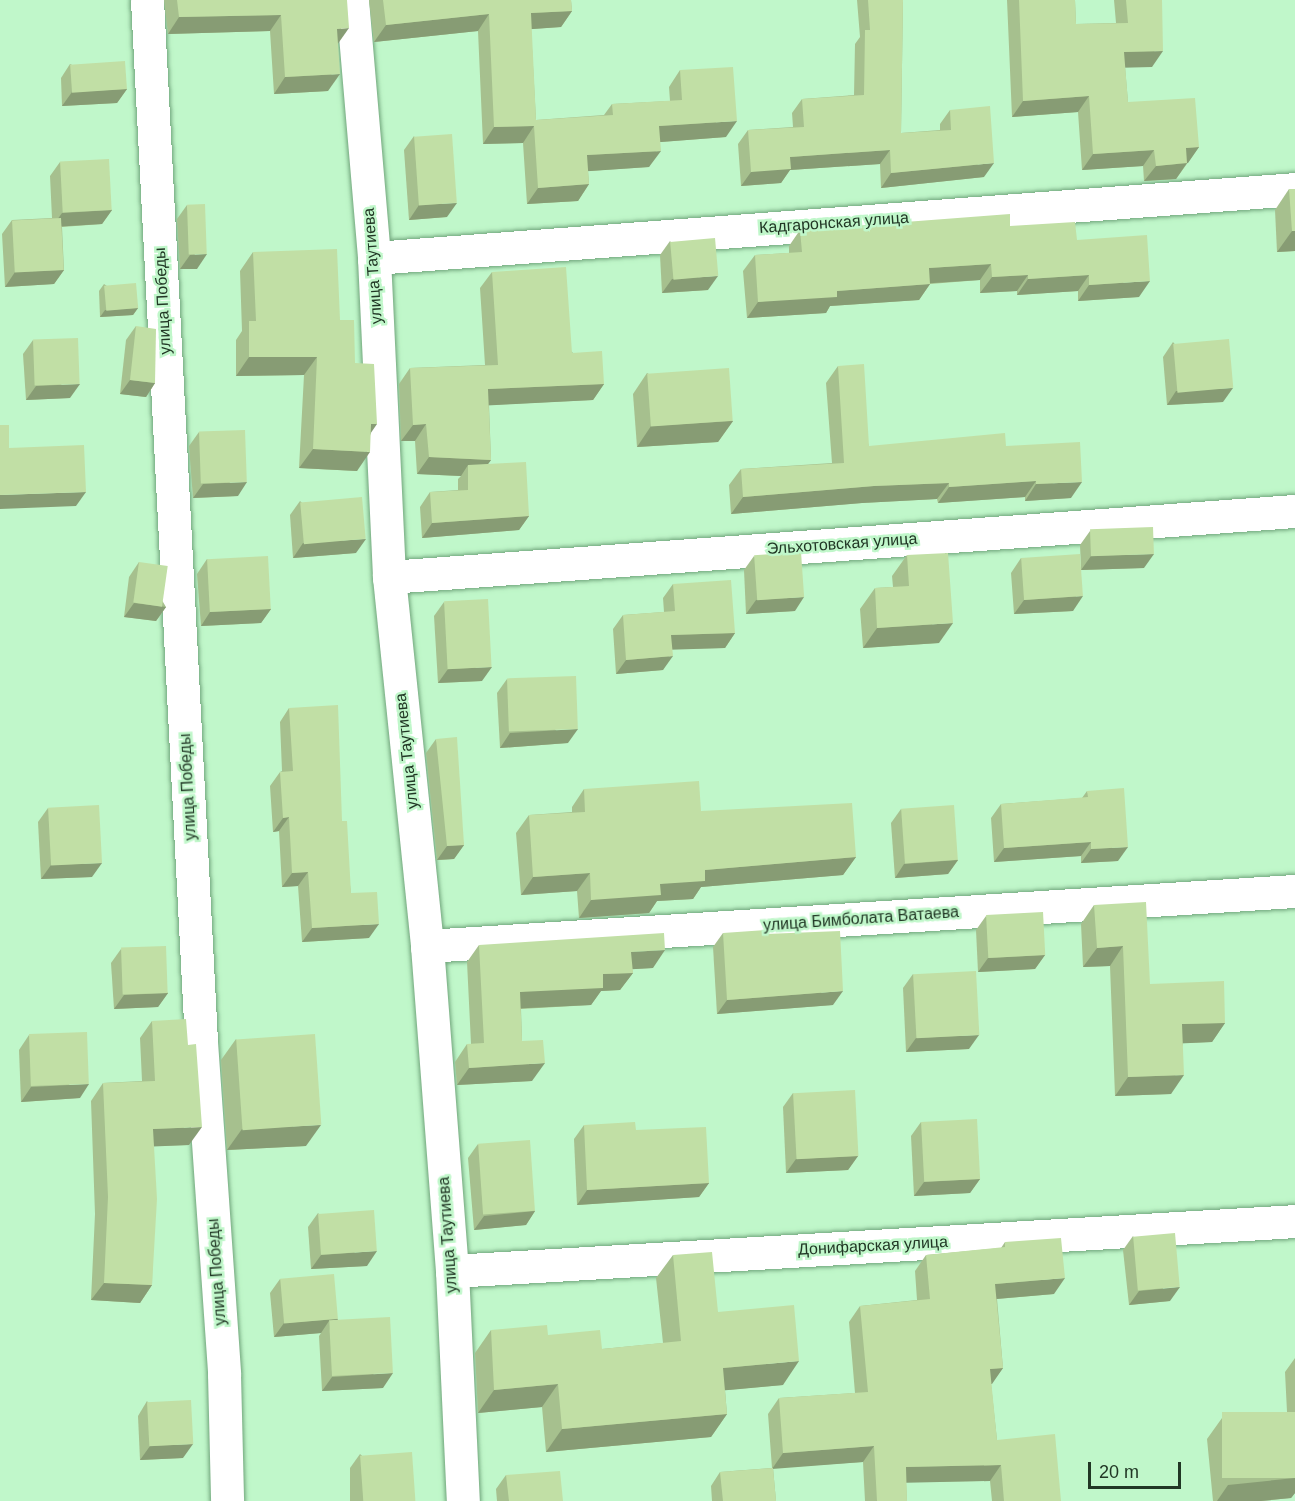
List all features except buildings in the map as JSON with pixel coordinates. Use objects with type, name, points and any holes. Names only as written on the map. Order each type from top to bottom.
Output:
[{"type":"street","name":"улица Победы","points":[[147,0],[201,1042],[224,1374],[227,1501]]},
{"type":"street","name":"улица Таутиева","points":[[352,0],[374,258],[389,577],[427,946],[452,1271],[462,1501]]},
{"type":"street","name":"Кадгаронская улица","points":[[374,258],[1295,189]]},
{"type":"street","name":"Эльхотовская улица","points":[[389,577],[1295,511]]},
{"type":"street","name":"улица Бимболата Ватаева","points":[[427,946],[1295,891]]},
{"type":"street","name":"Донифарская улица","points":[[452,1271],[1295,1221]]}]
